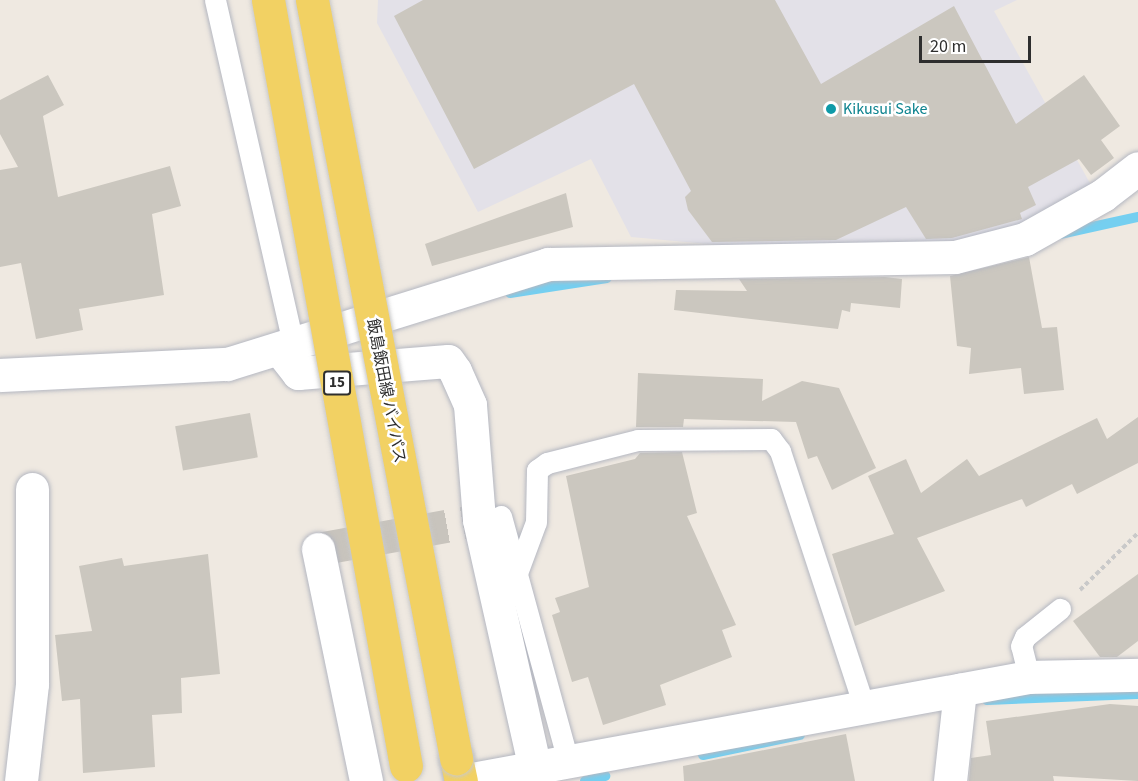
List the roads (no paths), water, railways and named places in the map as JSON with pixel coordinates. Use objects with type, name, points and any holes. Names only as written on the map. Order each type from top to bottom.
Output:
[{"type":"main road","name":"15","points":[[268,0],[407,774]]},
{"type":"main road","name":"飯島飯田線 バイパス","points":[[312,0],[459,773]]},
{"type":"street","points":[[0,375],[227,364],[287,349],[549,264],[955,257],[1025,239],[1103,195],[1138,168]]},
{"type":"street","points":[[287,349],[298,373],[448,362],[455,371],[470,405],[479,520],[535,768]]},
{"type":"street","points":[[21,781],[32,684],[32,489]]},
{"type":"street","points":[[318,549],[366,781]]},
{"type":"street","points":[[459,773],[535,768],[1029,677],[1138,675]]},
{"type":"street","points":[[950,781],[960,690]]},
{"type":"lane","points":[[215,0],[287,349]]},
{"type":"lane","points":[[517,573],[536,522],[537,470],[547,463],[638,440],[771,439],[780,451],[864,707]]},
{"type":"lane","points":[[501,516],[567,761]]},
{"type":"lane","points":[[1029,677],[1021,646],[1025,637],[1060,609]]},
{"type":"waterway","points":[[1060,234],[1138,217]]},
{"type":"waterway","points":[[510,293],[607,278]]},
{"type":"waterway","points":[[987,700],[1138,694]]},
{"type":"waterway","points":[[703,755],[800,735]]},
{"type":"waterway","points":[[585,781],[605,776]]},
{"type":"tunnel","points":[[318,549],[479,520]]},
{"type":"place","name":"Kikusui Sake","points":[[831,109]]}]
